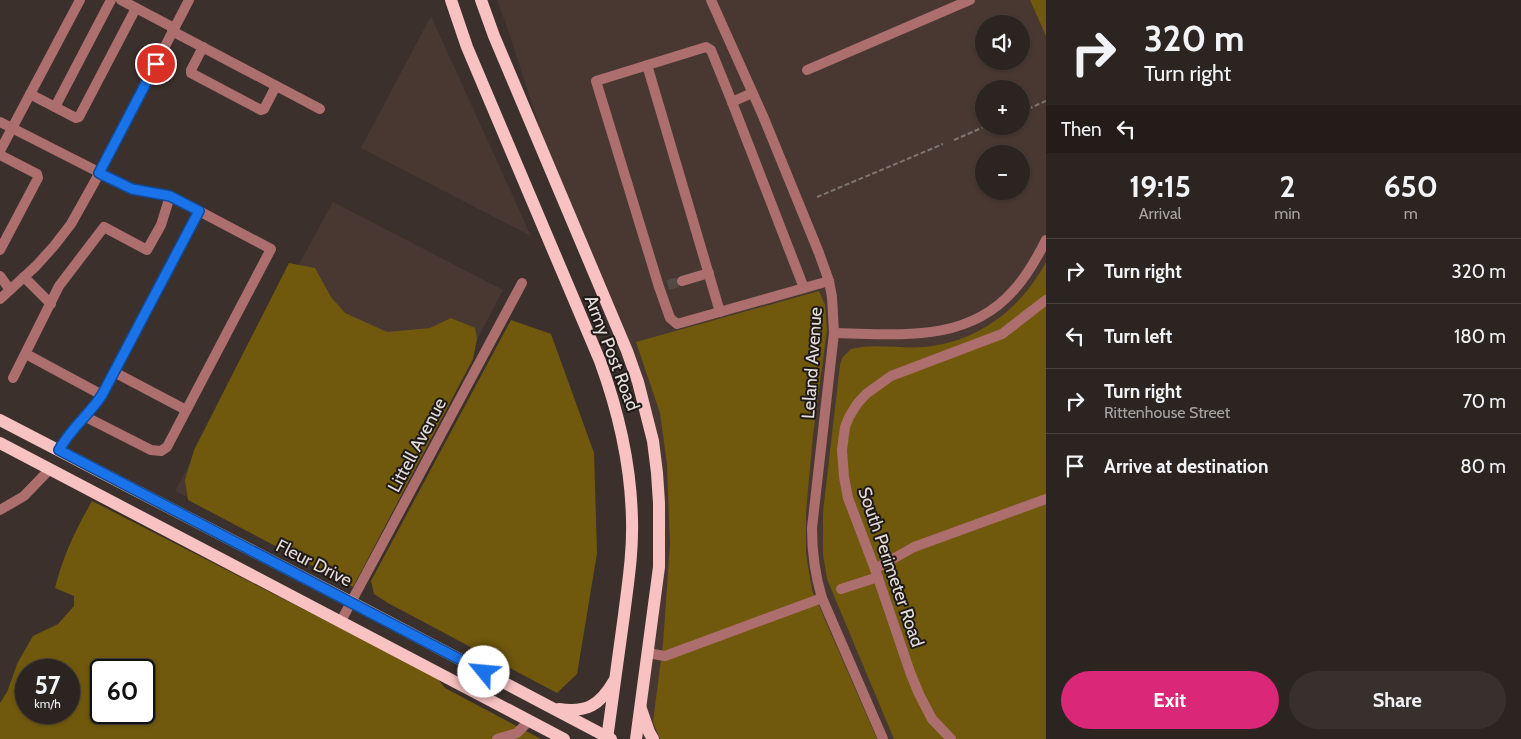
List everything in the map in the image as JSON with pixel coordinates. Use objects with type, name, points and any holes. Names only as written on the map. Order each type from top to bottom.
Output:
[{"type":"main road","name":"Army Post Road","points":[[451,0],[467,47],[600,361],[611,391],[627,456],[631,488],[632,556],[609,738]]},
{"type":"main road","name":"Army Post Road","points":[[481,0],[494,36],[627,351],[638,382],[653,441],[659,504],[659,567],[636,739]]},
{"type":"main road","name":"Fleur Drive","points":[[0,420],[609,738]]},
{"type":"main road","points":[[0,442],[564,739]]},
{"type":"main road","points":[[50,469],[59,450]]},
{"type":"main road","points":[[551,708],[579,710],[587,708],[602,698],[615,679]]},
{"type":"main road","points":[[640,707],[652,739]]},
{"type":"street","points":[[0,151],[80,0]]},
{"type":"street","points":[[55,107],[111,0]]},
{"type":"street","points":[[121,0],[203,47],[320,109]]},
{"type":"street","points":[[0,299],[54,246],[70,224],[99,173],[189,0]]},
{"type":"street","name":"Leland Avenue","points":[[711,0],[794,192],[829,281],[834,312],[834,333],[812,528],[813,560],[822,598],[883,739]]},
{"type":"street","points":[[807,70],[970,0]]},
{"type":"street","points":[[30,94],[76,118],[79,117],[136,8]]},
{"type":"street","points":[[203,47],[190,71],[191,73],[261,110],[264,109],[276,86]]},
{"type":"street","points":[[804,288],[711,50],[706,47],[596,81],[663,286],[670,318],[677,324],[829,281]]},
{"type":"street","points":[[647,65],[720,312]]},
{"type":"street","points":[[732,102],[752,93]]},
{"type":"street","points":[[0,122],[132,189],[170,196],[271,249],[167,447],[161,451],[151,450],[84,416]]},
{"type":"street","points":[[0,155],[37,174],[38,178],[0,250]]},
{"type":"street","points":[[13,378],[59,286],[104,228],[147,250],[161,225],[170,196]]},
{"type":"street","points":[[59,450],[66,437],[84,416],[94,408],[102,395],[199,211]]},
{"type":"street","points":[[834,333],[929,334],[971,323],[998,306],[1013,292],[1033,265],[1046,240]]},
{"type":"street","points":[[682,281],[709,274]]},
{"type":"street","points":[[0,276],[10,290]]},
{"type":"street","points":[[24,277],[51,304]]},
{"type":"street","name":"Littell Avenue","points":[[341,621],[522,283]]},
{"type":"street","name":"South Perimeter Road","points":[[951,739],[932,719],[919,694],[877,573],[848,498],[842,450],[846,428],[849,416],[866,394],[891,376],[1002,334],[1046,300]]},
{"type":"street","points":[[26,354],[102,395]]},
{"type":"street","points":[[114,372],[186,410]]},
{"type":"street","points":[[0,510],[24,496],[50,469]]},
{"type":"street","points":[[840,589],[877,573],[914,547],[1046,500]]},
{"type":"street","points":[[647,653],[665,656],[822,598]]},
{"type":"street","points":[[497,739],[517,733],[529,720]]},
{"type":"path","points":[[1030,108],[1046,101]]},
{"type":"path","points":[[954,140],[975,131]]},
{"type":"path","points":[[817,197],[943,144]]},
{"type":"shaded area","points":[[497,0],[1046,0],[1046,739],[636,739],[659,567],[646,411],[563,200]]},
{"type":"shaded area","points":[[1030,0],[1046,0],[1046,36]]},
{"type":"shaded area","points":[[431,16],[531,236],[361,148]]},
{"type":"shaded area","points":[[333,202],[503,290],[351,580],[175,491]]},
{"type":"shaded area","points":[[1046,262],[1046,739],[894,739],[827,579],[823,554],[823,512],[842,358],[851,349],[860,347],[924,347],[944,344],[980,330],[1011,308],[1036,279]]},
{"type":"shaded area","points":[[289,263],[315,268],[331,297],[345,313],[387,332],[430,328],[451,318],[475,328],[477,339],[473,359],[353,587],[188,500],[185,480],[194,450]]},
{"type":"shaded area","points":[[819,291],[825,305],[827,330],[813,435],[806,512],[806,554],[812,590],[877,739],[660,739],[653,722],[663,644],[670,544],[667,464],[660,413],[636,342]]},
{"type":"shaded area","points":[[511,320],[551,334],[594,453],[597,553],[577,674],[557,693],[388,603],[374,594],[371,581]]},
{"type":"shaded area","points":[[92,501],[436,677],[445,688],[541,739],[0,739],[0,703],[7,692],[15,670],[15,724],[80,724],[80,659],[20,659],[33,636],[58,624],[74,606],[74,596],[55,588],[75,532]]},
{"type":"tunnel","points":[[668,285],[682,281]]},
{"type":"route","points":[[156,64],[99,173],[132,189],[170,196],[199,211],[102,395],[94,408],[84,416],[66,437],[59,450],[484,672]]}]
